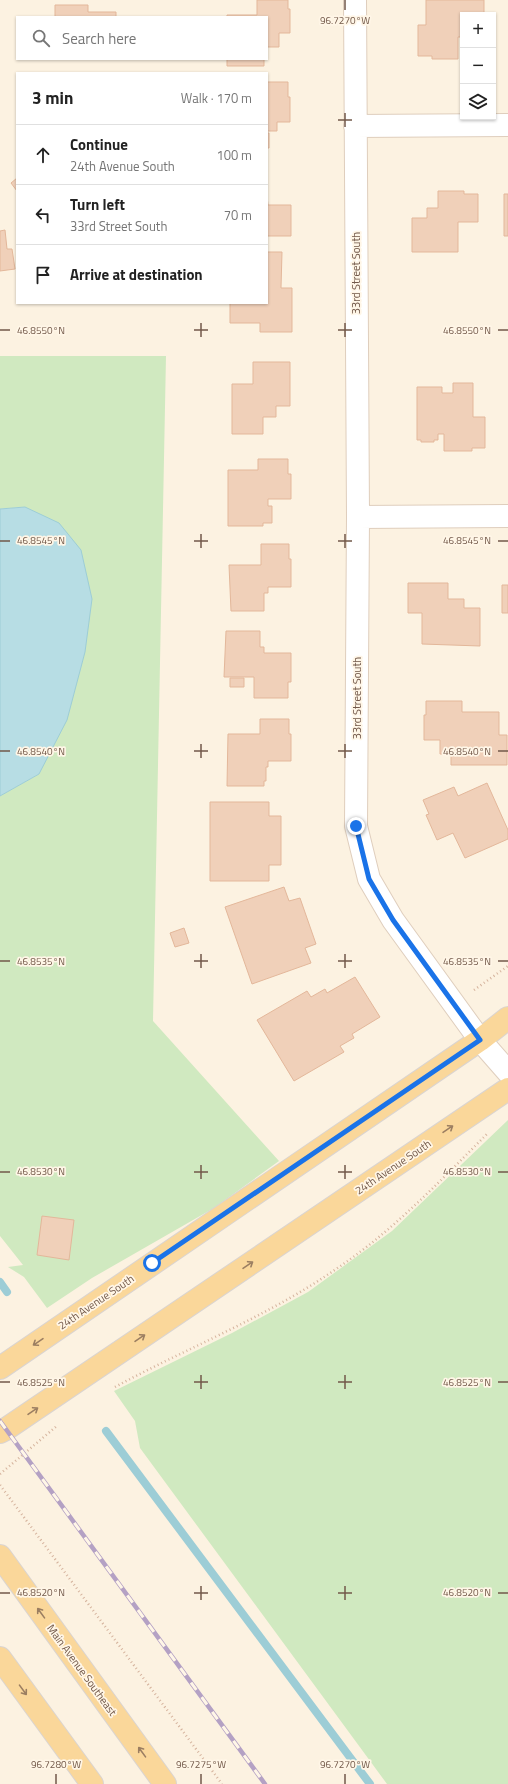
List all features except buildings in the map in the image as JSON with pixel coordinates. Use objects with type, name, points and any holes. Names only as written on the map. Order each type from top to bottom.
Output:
[{"type":"main road","name":"24th Avenue South","points":[[0,1368],[480,1040],[508,1018]]},
{"type":"main road","name":"24th Avenue South","points":[[0,1432],[13,1425],[508,1089]]},
{"type":"main road","name":"Main Avenue Southeast","points":[[0,1556],[165,1784]]},
{"type":"main road","points":[[0,1658],[92,1784]]},
{"type":"street","name":"33rd Street South","points":[[355,0],[358,517],[356,826],[369,879],[393,920],[480,1040],[508,1072]]},
{"type":"street","points":[[355,126],[508,125]]},
{"type":"street","points":[[358,517],[508,516]]},
{"type":"path","points":[[455,1004],[508,966]]},
{"type":"path","points":[[109,1390],[149,1368],[286,1301],[340,1267],[384,1232],[436,1186],[491,1130]]},
{"type":"path","points":[[0,1474],[63,1421]]},
{"type":"path","points":[[0,1485],[222,1784]]},
{"type":"green space","points":[[0,356],[166,356],[153,1021],[279,1161],[214,1208],[92,1278],[47,1308],[24,1277],[8,1267],[23,1265],[0,1236],[0,796],[39,774],[25,507],[0,509]]},
{"type":"green space","points":[[508,1120],[508,1784],[387,1784],[140,1448],[135,1421],[114,1391],[232,1333],[308,1292],[392,1231]]},
{"type":"water","points":[[25,507],[59,523],[81,550],[92,599],[85,652],[67,720],[39,774],[0,796],[0,509]]},
{"type":"waterway","points":[[0,1282],[7,1292]]},
{"type":"waterway","points":[[106,1431],[370,1784]]},
{"type":"railway","points":[[0,1421],[265,1784]]},
{"type":"route","points":[[152,1263],[480,1040],[393,920],[369,879],[356,826]]}]
